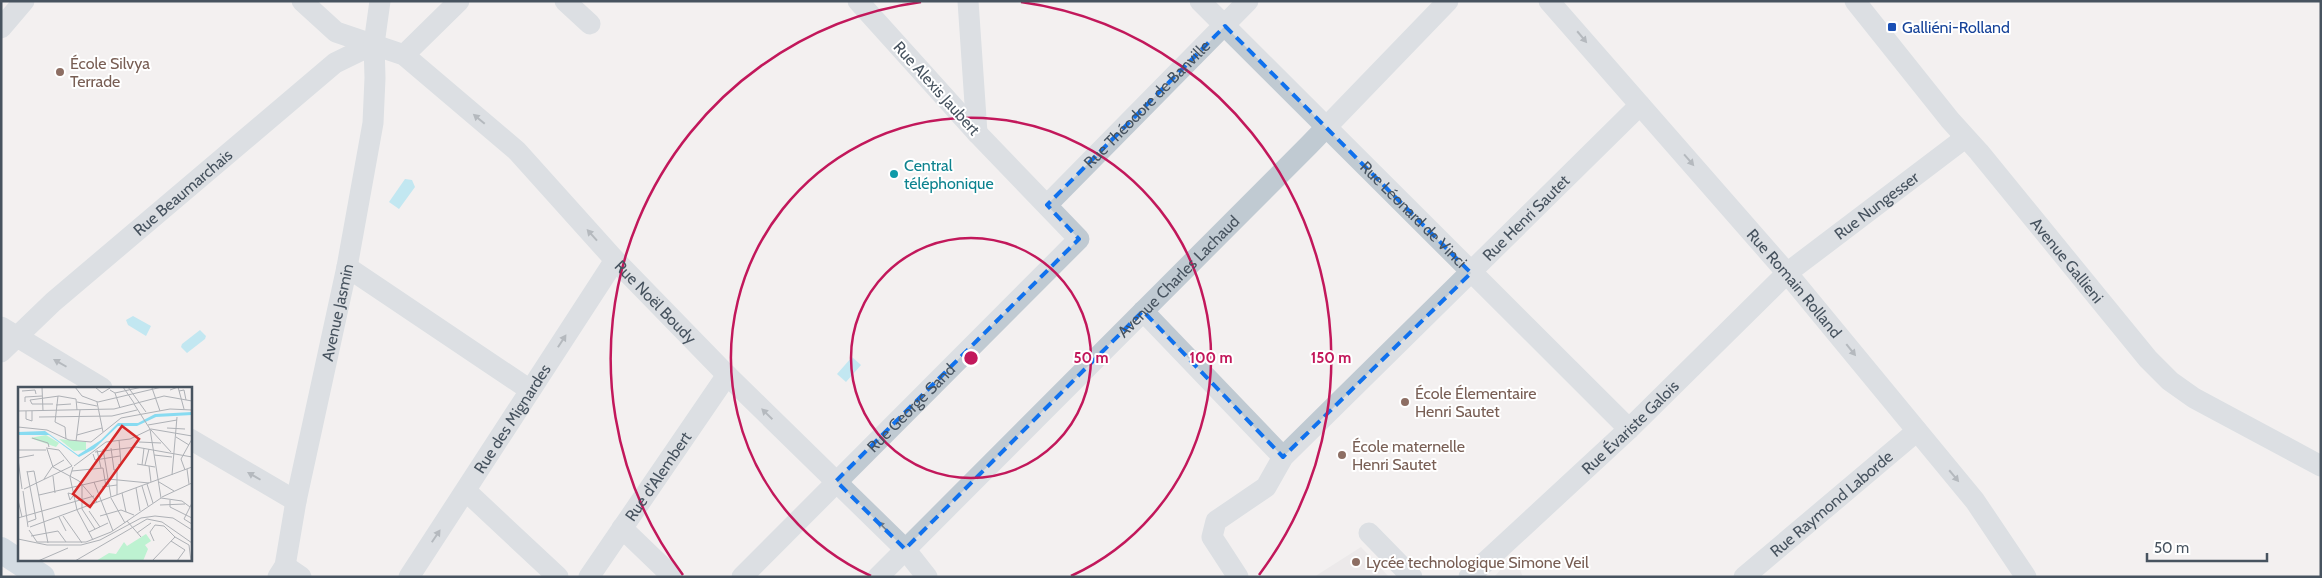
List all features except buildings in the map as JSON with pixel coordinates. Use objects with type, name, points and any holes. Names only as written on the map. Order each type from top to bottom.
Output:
[{"type":"main road","points":[[1,550],[42,577]]},
{"type":"street","name":"Rue Noël Boudy","points":[[302,1],[336,32],[404,55],[517,151],[615,260],[728,375],[905,549],[927,577]]},
{"type":"street","name":"Avenue Jasmin","points":[[288,573],[296,501],[347,267],[373,124],[374,44],[380,1]]},
{"type":"street","points":[[404,55],[459,1]]},
{"type":"street","points":[[565,1],[590,24]]},
{"type":"street","name":"Rue Alexis Jaubert","points":[[858,1],[977,133],[1079,239]]},
{"type":"street","points":[[968,1],[977,133]]},
{"type":"street","name":"Rue Léonard de Vinci","points":[[1200,1],[1629,429]]},
{"type":"street","name":"Rue Théodore de Banville","points":[[1046,205],[1248,1]]},
{"type":"street","name":"Avenue Charles Lachaud","points":[[878,577],[1326,128],[1448,1]]},
{"type":"street","name":"Rue Romain Rolland","points":[[1549,1],[1787,273],[1975,501],[2023,576]]},
{"type":"street","name":"Avenue Gallieni","points":[[1854,1],[2148,359],[2170,381],[2194,398],[2321,466]]},
{"type":"street","name":"Rue Beaumarchais","points":[[6,339],[53,302],[334,63],[374,44]]},
{"type":"street","name":"Rue Henri Sautet","points":[[1238,577],[1212,536],[1216,521],[1266,488],[1283,457],[1640,105]]},
{"type":"street","name":"Rue Nungesser","points":[[1787,273],[1965,138]]},
{"type":"street","name":"Rue George Sand","points":[[742,577],[1079,239]]},
{"type":"street","name":"Rue des Mignardes","points":[[409,577],[615,260]]},
{"type":"street","points":[[347,267],[530,390]]},
{"type":"street","name":"Rue Évariste Galois","points":[[1469,577],[1629,429],[1787,273]]},
{"type":"street","points":[[1143,311],[1283,457]]},
{"type":"street","points":[[6,339],[100,387]]},
{"type":"street","name":"Rue d'Alembert","points":[[589,577],[728,375]]},
{"type":"street","name":"Rue Raymond Laborde","points":[[1744,577],[1917,431]]},
{"type":"street","points":[[191,440],[296,501]]},
{"type":"street","points":[[466,491],[558,577]]},
{"type":"street","points":[[622,528],[672,577]]},
{"type":"street","points":[[1369,533],[1412,577]]},
{"type":"highlighted area","points":[[1225,26],[1471,273],[1283,457],[1143,311],[905,549],[836,481],[1079,239],[1047,205]]},
{"type":"shaded area","name":"Lycée technologique Simone Veil","points":[[1361,547],[1389,577],[1314,577]]},
{"type":"shaded area","name":"Lycée technologique Simone Veil","points":[[1514,555],[1523,577],[1494,577]]},
{"type":"water","points":[[405,179],[412,180],[415,187],[399,209],[389,202]]},
{"type":"water","points":[[133,316],[151,326],[146,336],[128,325],[126,320]]},
{"type":"water","points":[[200,330],[206,336],[205,339],[187,353],[181,347],[182,344]]},
{"type":"water","points":[[852,357],[861,365],[846,382],[837,374]]},
{"type":"place","name":"Galliéni-Rolland","points":[[1892,27]]},
{"type":"place","name":"École Silvya Terrade","points":[[60,72]]},
{"type":"place","name":"Central téléphonique","points":[[894,174]]},
{"type":"place","name":"École Élementaire Henri Sautet","points":[[1405,402]]},
{"type":"place","name":"École maternelle Henri Sautet","points":[[1342,455]]},
{"type":"place","name":"Lycée technologique Simone Veil","points":[[1356,562]]}]
